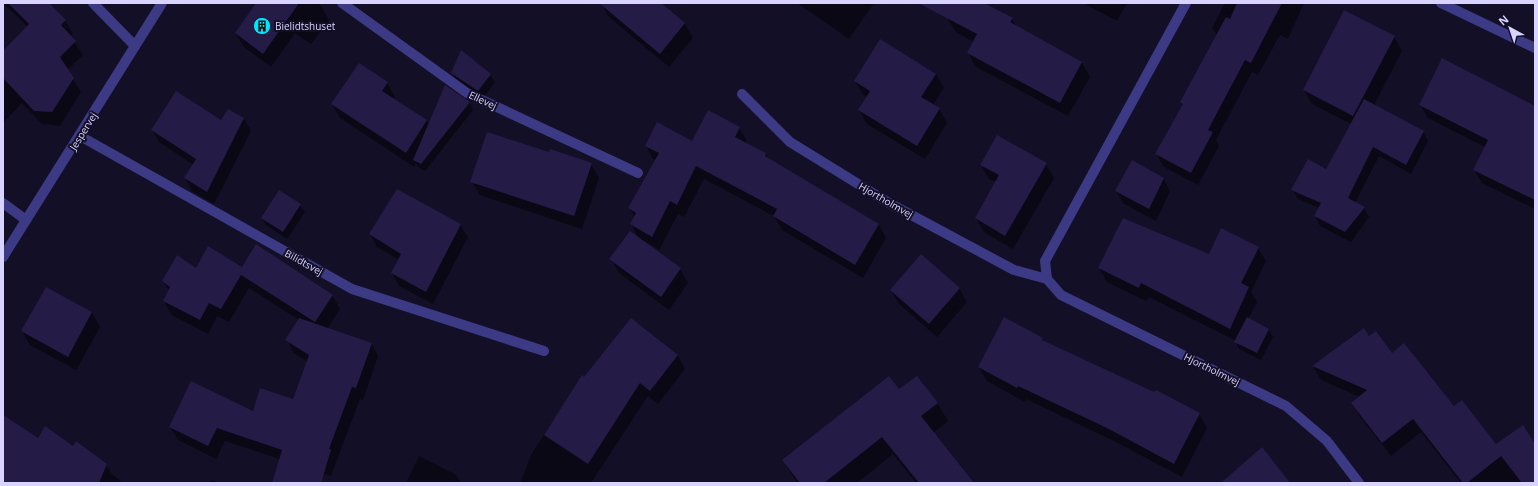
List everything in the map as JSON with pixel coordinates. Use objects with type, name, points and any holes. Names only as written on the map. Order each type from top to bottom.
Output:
[{"type":"street","points":[[93,3],[135,46]]},
{"type":"street","name":"Jespervej","points":[[3,258],[162,3]]},
{"type":"street","name":"Ellevej","points":[[342,3],[467,93],[638,173]]},
{"type":"street","points":[[1047,279],[1045,261],[1186,3]]},
{"type":"street","points":[[1441,3],[1535,48]]},
{"type":"street","name":"Hjortholmvej","points":[[742,94],[790,142],[889,203],[1014,270],[1047,279],[1061,295],[1286,406],[1327,441],[1359,483]]},
{"type":"street","name":"Bilidtsvej","points":[[80,136],[352,289],[544,351]]},
{"type":"street","points":[[3,203],[26,220]]},
{"type":"building","points":[[8,3],[49,3],[66,20],[61,25],[76,41],[60,57],[74,78],[52,112],[34,111],[3,78],[3,51],[29,24]]},
{"type":"building","name":"Bielidtshuset","points":[[256,3],[299,3],[263,54],[235,33]]},
{"type":"building","points":[[599,3],[661,3],[685,23],[660,54]]},
{"type":"building","points":[[918,3],[984,3],[1013,18],[1010,22],[1082,62],[1060,103],[967,53],[977,34]]},
{"type":"building","points":[[1237,3],[1282,3],[1251,63],[1245,60],[1208,130],[1213,132],[1191,173],[1155,154],[1183,104],[1180,102],[1226,17],[1230,19]]},
{"type":"building","points":[[1344,10],[1395,36],[1353,116],[1303,90]]},
{"type":"building","points":[[880,39],[936,74],[921,97],[940,108],[917,146],[858,110],[870,91],[854,81]]},
{"type":"building","points":[[461,50],[491,74],[478,91],[451,73]]},
{"type":"building","points":[[1442,58],[1535,106],[1535,200],[1473,170],[1488,140],[1419,105]]},
{"type":"building","points":[[359,63],[388,82],[382,91],[427,120],[406,153],[331,104]]},
{"type":"building","points":[[445,85],[470,102],[421,164],[413,160]]},
{"type":"building","points":[[176,91],[221,120],[228,109],[244,118],[207,192],[184,178],[196,159],[151,130]]},
{"type":"building","points":[[1364,99],[1424,131],[1406,165],[1373,147],[1348,198],[1365,207],[1345,232],[1314,216],[1321,203],[1291,190],[1308,159],[1326,169]]},
{"type":"building","points":[[708,110],[740,127],[735,137],[766,153],[765,156],[879,224],[855,265],[773,216],[777,209],[696,166],[677,205],[670,201],[652,237],[630,224],[636,213],[628,208],[659,153],[645,146],[657,122],[692,141]]},
{"type":"building","points":[[487,132],[549,152],[550,149],[592,163],[574,216],[470,182]]},
{"type":"building","points":[[997,135],[1047,163],[1005,236],[975,218],[999,175],[980,165]]},
{"type":"building","points":[[1132,160],[1164,178],[1149,209],[1115,191]]},
{"type":"building","points":[[397,189],[461,224],[426,292],[391,273],[401,254],[369,234]]},
{"type":"building","points":[[279,190],[301,204],[283,232],[261,218]]},
{"type":"building","points":[[1123,218],[1209,254],[1221,228],[1259,247],[1241,283],[1249,287],[1230,329],[1141,283],[1139,288],[1098,268]]},
{"type":"building","points":[[630,231],[681,268],[661,297],[609,259]]},
{"type":"building","points":[[256,244],[333,295],[315,322],[241,275],[221,309],[209,303],[200,320],[163,301],[170,287],[162,281],[177,255],[196,268],[208,246],[242,267]]},
{"type":"building","points":[[921,254],[960,288],[929,324],[890,290]]},
{"type":"building","points":[[46,287],[92,312],[68,357],[21,331]]},
{"type":"building","points":[[1004,317],[1043,338],[1042,340],[1154,392],[1156,390],[1200,413],[1174,464],[1107,428],[1018,386],[1017,388],[978,367]]},
{"type":"building","points":[[1247,317],[1269,329],[1257,353],[1234,342]]},
{"type":"building","points":[[299,318],[372,343],[356,388],[352,387],[329,449],[331,450],[321,483],[272,483],[282,450],[217,428],[208,446],[169,427],[191,381],[253,411],[260,388],[293,399],[309,355],[285,340]]},
{"type":"building","points":[[631,318],[678,355],[650,391],[640,383],[588,464],[544,435],[582,375],[584,377]]},
{"type":"building","points":[[1364,328],[1369,336],[1376,331],[1392,353],[1404,343],[1454,406],[1462,400],[1496,444],[1523,425],[1535,444],[1535,483],[1522,483],[1501,456],[1467,483],[1463,483],[1413,419],[1382,443],[1351,403],[1367,390],[1312,366]]},
{"type":"building","points":[[889,376],[899,389],[917,376],[938,403],[921,416],[974,483],[919,483],[882,437],[824,483],[800,483],[782,460]]},
{"type":"building","points":[[3,415],[38,438],[45,426],[73,446],[76,441],[107,464],[99,483],[3,483]]},
{"type":"building","points":[[1262,447],[1290,483],[1221,483]]},
{"type":"place","name":"Bielidtshuset","points":[[262,26]]}]
